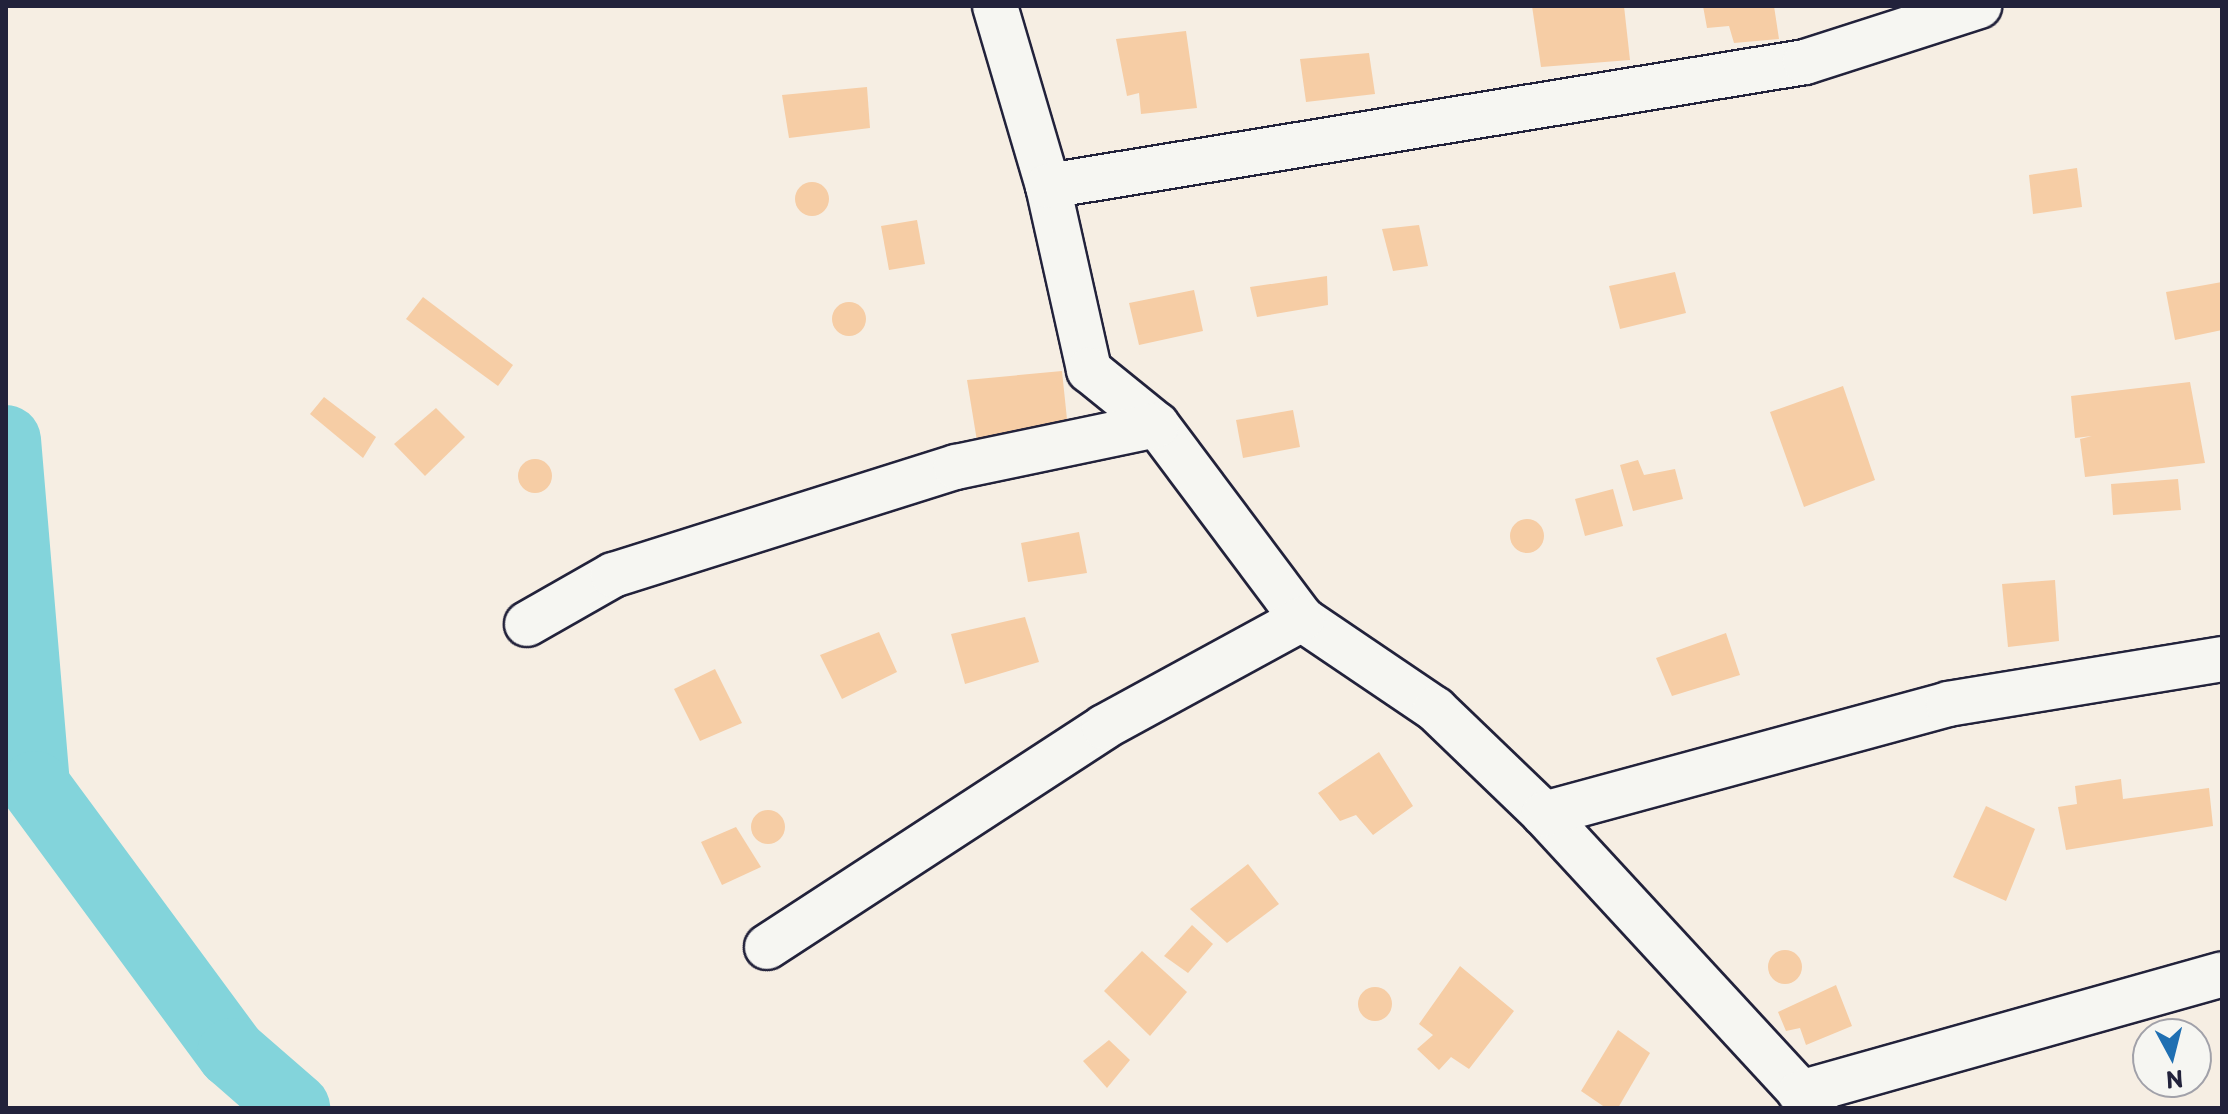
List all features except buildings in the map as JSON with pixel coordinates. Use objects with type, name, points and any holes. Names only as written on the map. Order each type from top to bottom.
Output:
[{"type":"street","points":[[995,6],[1048,186],[1089,370],[1157,425],[1302,619],[1435,709],[1544,814],[1808,1100],[2222,974]]},
{"type":"street","points":[[1048,186],[1805,62],[1979,6]]},
{"type":"street","points":[[527,624],[628,570],[956,467],[1157,425]]},
{"type":"street","points":[[767,947],[1104,727],[1302,619]]},
{"type":"street","points":[[1544,814],[1948,704],[2222,659]]},
{"type":"waterway","points":[[6,440],[35,786],[232,1053],[295,1108]]}]
